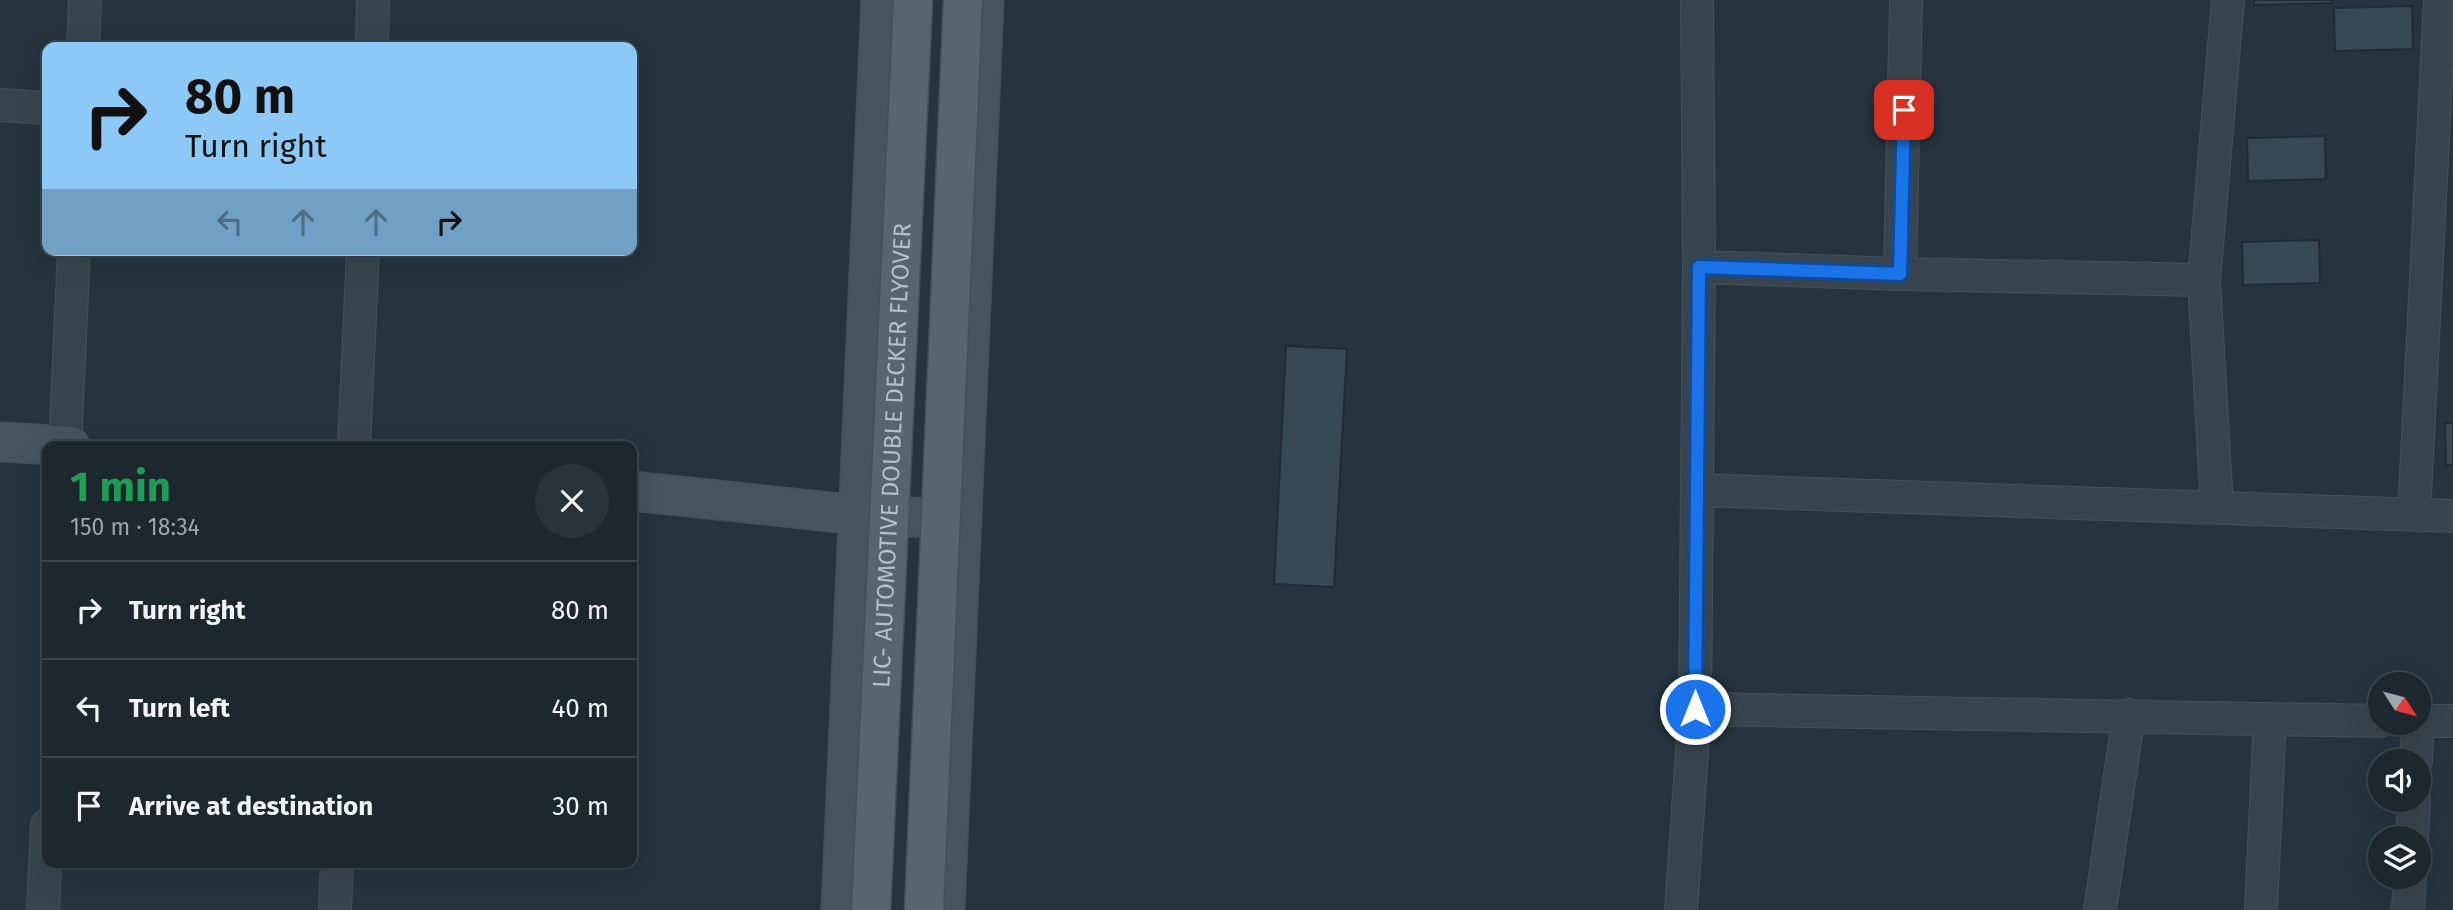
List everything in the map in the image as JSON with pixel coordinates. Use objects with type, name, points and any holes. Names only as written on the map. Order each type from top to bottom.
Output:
[{"type":"main road","points":[[841,910],[881,0]]},
{"type":"main road","name":"LIC- AUTOMOTIVE DOUBLE DECKER FLYOVER","points":[[871,910],[913,0]]},
{"type":"main road","name":"LIC- AUTOMOTIVE DOUBLE DECKER FLYOVER","points":[[924,910],[963,0]]},
{"type":"main road","points":[[945,910],[984,0]]},
{"type":"main road","points":[[0,442],[42,445]]},
{"type":"main road","points":[[637,492],[859,515],[962,519]]},
{"type":"street","points":[[83,42],[85,0]]},
{"type":"street","points":[[372,42],[373,0]]},
{"type":"street","points":[[1681,910],[1695,709],[1699,267],[1697,0]]},
{"type":"street","points":[[1900,274],[1906,0]]},
{"type":"street","points":[[2217,508],[2204,280],[2228,0]]},
{"type":"street","points":[[2414,515],[2440,0]]},
{"type":"street","points":[[0,105],[42,108]]},
{"type":"street","points":[[67,441],[74,256]]},
{"type":"street","points":[[354,441],[363,256]]},
{"type":"street","points":[[1699,267],[2204,280]]},
{"type":"street","points":[[1697,489],[2453,516]]},
{"type":"street","points":[[1695,709],[2368,721]]},
{"type":"street","points":[[2101,910],[2129,715]]},
{"type":"street","points":[[2261,910],[2270,719]]},
{"type":"street","points":[[2431,722],[2453,721]]},
{"type":"street","points":[[43,910],[45,868]]},
{"type":"street","points":[[335,910],[337,868]]},
{"type":"street","points":[[2408,910],[2409,889]]},
{"type":"building","points":[[2254,0],[2332,0],[2332,3],[2254,5]]},
{"type":"building","points":[[2412,6],[2413,49],[2335,51],[2334,8]]},
{"type":"building","points":[[2325,136],[2326,179],[2248,181],[2247,138]]},
{"type":"building","points":[[2319,240],[2320,283],[2243,285],[2242,242]]},
{"type":"building","points":[[1286,346],[1347,349],[1334,587],[1274,584]]},
{"type":"building","points":[[2445,423],[2453,423],[2453,465],[2446,465]]},
{"type":"railway","points":[[888,910],[930,0]]},
{"type":"railway","points":[[909,910],[951,0]]},
{"type":"route","points":[[1695,709],[1699,267],[1900,274],[1904,110]]}]
